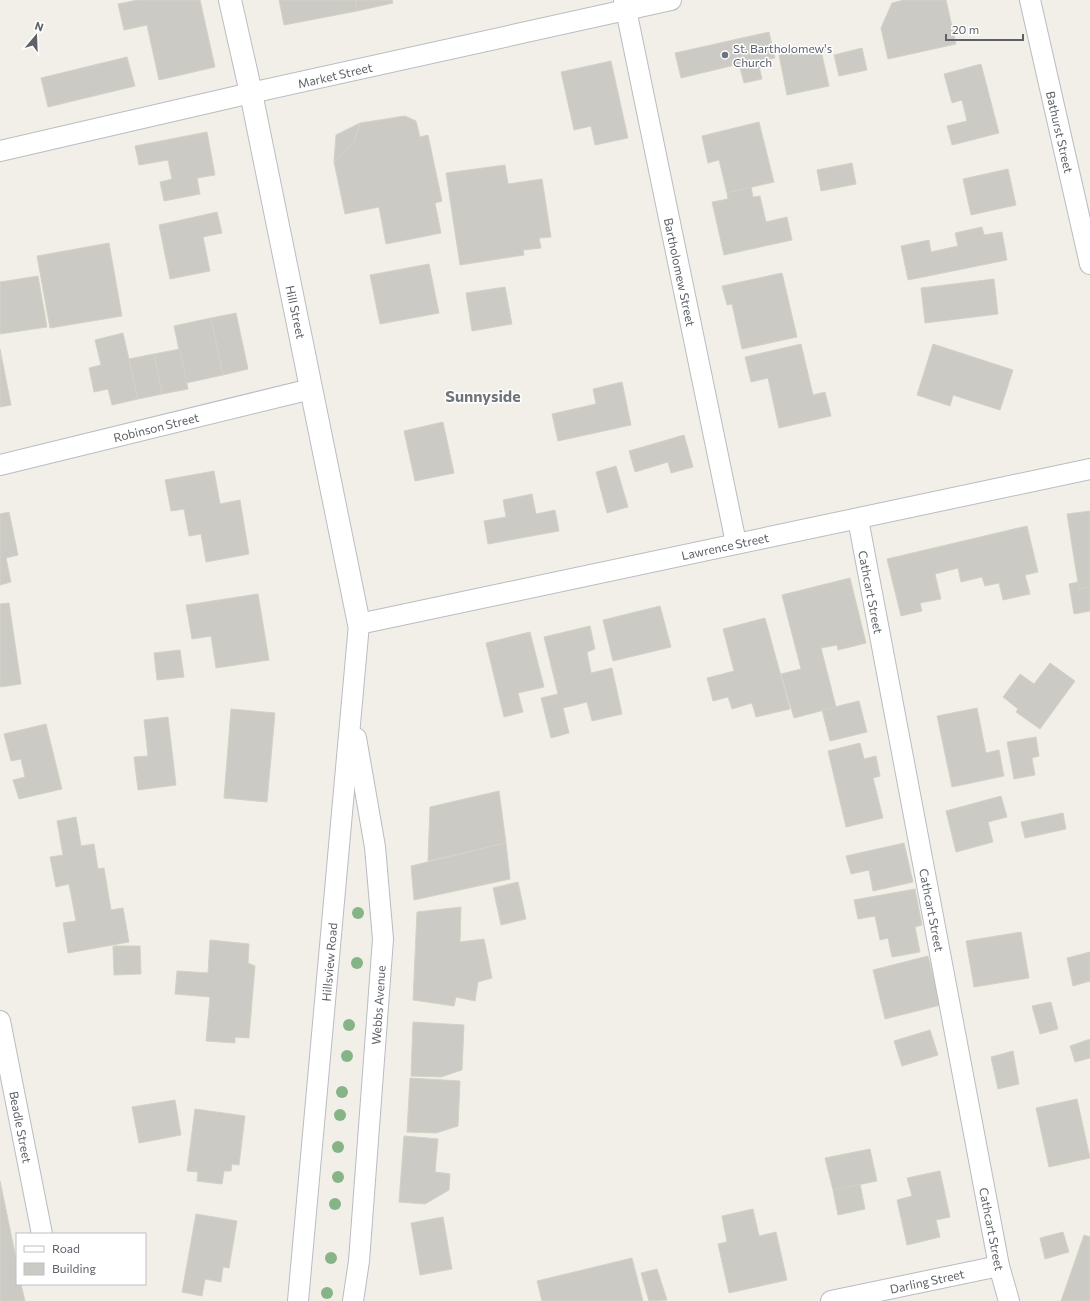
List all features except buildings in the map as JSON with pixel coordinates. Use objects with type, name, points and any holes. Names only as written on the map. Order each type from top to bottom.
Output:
[{"type":"street","name":"Hill Street","points":[[230,0],[251,93],[359,624]]},
{"type":"street","name":"Market Street","points":[[0,151],[625,5],[670,0]]},
{"type":"street","name":"Bathurst Street","points":[[1030,0],[1090,264]]},
{"type":"street","name":"Bartholomew Street","points":[[625,5],[736,543]]},
{"type":"street","name":"Robinson Street","points":[[0,465],[311,389]]},
{"type":"street","name":"Lawrence Street","points":[[359,624],[1090,469]]},
{"type":"street","name":"Cathcart Street","points":[[858,519],[999,1266],[1009,1301]]},
{"type":"street","name":"Hillsview Road","points":[[298,1301],[359,624]]},
{"type":"street","name":"Webbs Avenue","points":[[352,710],[375,847],[383,939],[359,1261],[352,1301]]},
{"type":"street","name":"Beadle Street","points":[[0,1021],[42,1233]]},
{"type":"street","name":"Darling Street","points":[[831,1301],[999,1266]]},
{"type":"place","name":"St. Bartholomew's Church","points":[[725,55]]},
{"type":"district","name":"Sunnyside","points":[[483,395]]}]
